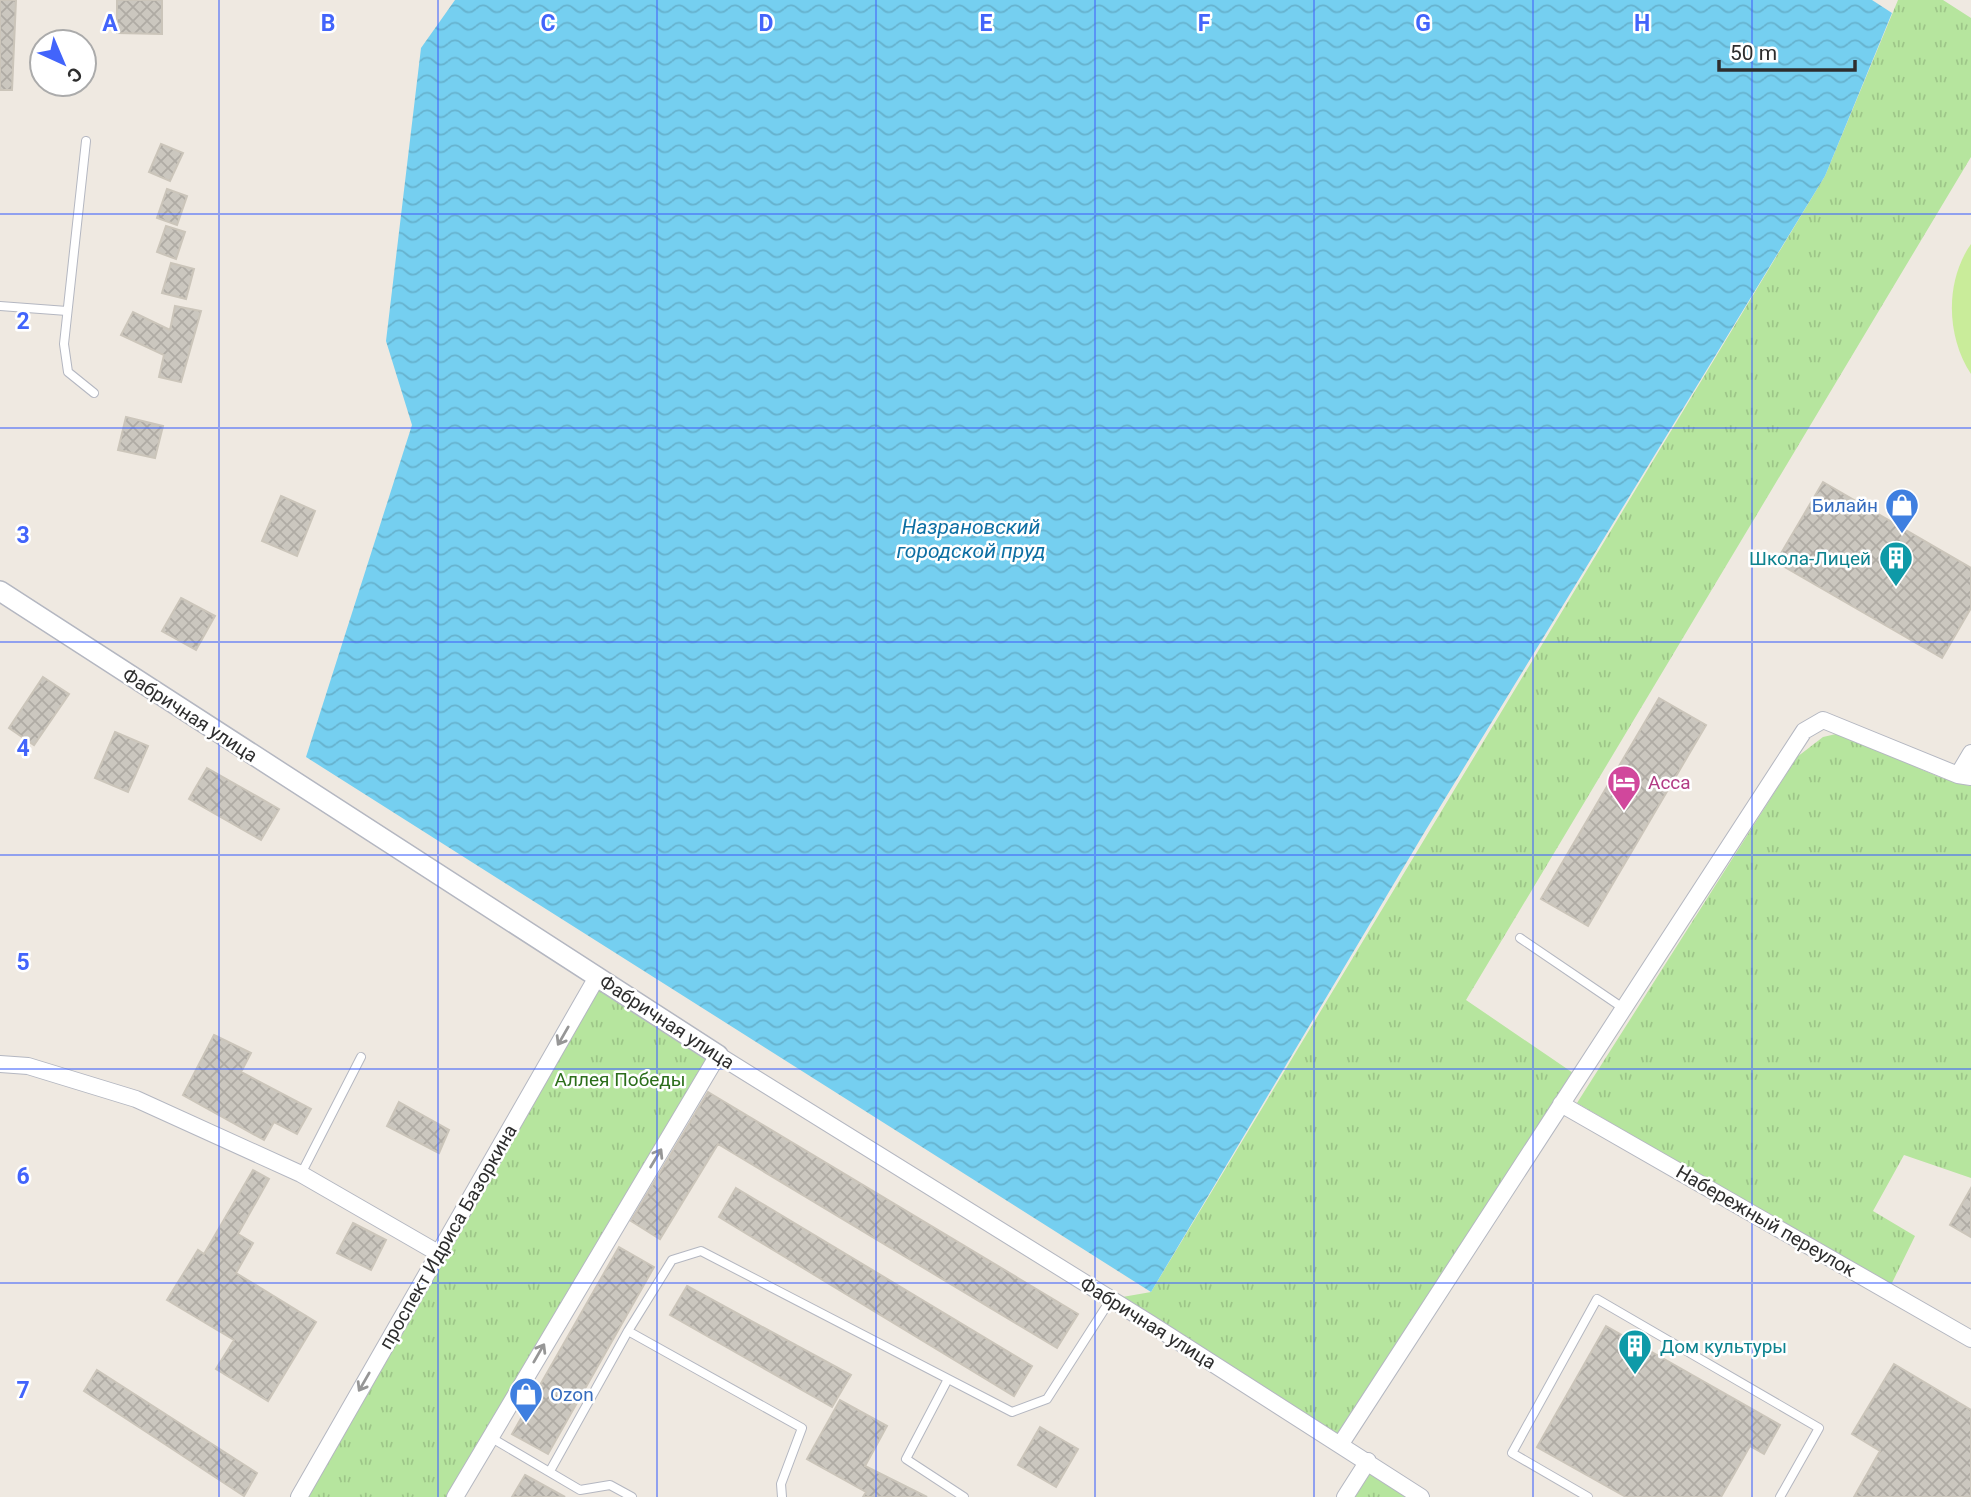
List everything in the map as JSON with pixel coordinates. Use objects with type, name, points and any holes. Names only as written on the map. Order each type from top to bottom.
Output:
[{"type":"street","name":"Фабричная улица","points":[[0,591],[718,1055],[1368,1461],[1421,1497]]},
{"type":"street","points":[[1340,1445],[1804,731],[1823,720],[1843,725],[1964,776],[1971,753]]},
{"type":"street","name":"проспект Идриса Базоркина","points":[[299,1497],[597,976]]},
{"type":"street","points":[[455,1497],[718,1055]]},
{"type":"street","points":[[0,1064],[28,1066],[136,1099],[301,1174],[438,1253]]},
{"type":"street","name":"Набережный переулок","points":[[1562,1104],[1971,1339]]},
{"type":"street","points":[[1345,1497],[1368,1461]]},
{"type":"lane","points":[[86,141],[64,344],[68,372],[94,393]]},
{"type":"lane","points":[[0,306],[67,312]]},
{"type":"lane","points":[[1520,938],[1623,1008]]},
{"type":"lane","points":[[301,1174],[361,1057]]},
{"type":"lane","points":[[550,1471],[628,1331],[672,1260],[701,1251],[1012,1412],[1047,1399],[1111,1300]]},
{"type":"lane","points":[[1588,1497],[1512,1453],[1597,1299],[1819,1428],[1780,1497]]},
{"type":"lane","points":[[628,1331],[802,1428],[781,1484],[782,1497]]},
{"type":"lane","points":[[948,1379],[906,1459],[964,1497]]},
{"type":"lane","points":[[490,1437],[550,1471],[578,1493],[610,1485],[622,1495],[632,1497]]},
{"type":"green space","points":[[1898,0],[1943,0],[1971,18],[1971,157],[1466,1000],[1579,1077],[1340,1445],[1111,1299],[1151,1292],[1825,176]]},
{"type":"green space","points":[[1971,244],[1971,374],[1957,343],[1952,309],[1957,275]]},
{"type":"green space","points":[[1836,734],[1870,746],[1936,776],[1971,786],[1971,1178],[1904,1155],[1873,1211],[1915,1236],[1890,1287],[1577,1103],[1797,757],[1823,737]]},
{"type":"green space","name":"Аллея Победы","points":[[597,977],[718,1055],[455,1497],[297,1497]]},
{"type":"green space","points":[[1368,1461],[1421,1497],[1345,1497]]},
{"type":"water","name":"Назрановский городской пруд","points":[[455,0],[1872,0],[1892,13],[1825,176],[1424,833],[1151,1292],[306,757],[412,425],[386,341],[421,48]]},
{"type":"building","points":[[0,0],[16,0],[12,90],[0,90]]},
{"type":"building","points":[[117,0],[162,0],[162,34],[117,33]]},
{"type":"building","points":[[161,144],[183,153],[170,181],[149,172]]},
{"type":"building","points":[[167,189],[187,196],[177,225],[157,218]]},
{"type":"building","points":[[166,226],[185,232],[176,259],[157,252]]},
{"type":"building","points":[[171,263],[194,269],[186,299],[162,293]]},
{"type":"building","points":[[175,306],[201,311],[181,382],[159,377],[164,355],[121,335],[133,312],[170,330]]},
{"type":"building","points":[[126,417],[163,426],[155,458],[118,450]]},
{"type":"building","name":"Школа-Лицей","points":[[1823,482],[1971,568],[1971,608],[1942,658],[1776,562]]},
{"type":"building","points":[[281,496],[315,511],[297,556],[262,541]]},
{"type":"building","points":[[181,598],[215,616],[196,650],[162,631]]},
{"type":"building","points":[[43,677],[69,694],[34,745],[9,728]]},
{"type":"building","name":"Асса","points":[[1659,698],[1706,725],[1588,926],[1541,899]]},
{"type":"building","points":[[115,732],[148,746],[128,792],[95,778]]},
{"type":"building","points":[[207,768],[279,809],[261,840],[189,799]]},
{"type":"building","points":[[214,1035],[251,1053],[241,1072],[311,1109],[297,1134],[274,1122],[264,1140],[183,1095]]},
{"type":"building","points":[[708,1092],[1078,1314],[1057,1348],[718,1144],[660,1239],[631,1221]]},
{"type":"building","points":[[399,1102],[449,1130],[439,1153],[387,1126]]},
{"type":"building","points":[[253,1170],[269,1179],[238,1234],[253,1243],[236,1273],[316,1322],[268,1401],[216,1369],[234,1340],[167,1300],[198,1250],[204,1254]]},
{"type":"building","points":[[736,1188],[1032,1366],[1014,1396],[719,1217]]},
{"type":"building","points":[[1971,1188],[1971,1237],[1950,1225]]},
{"type":"building","points":[[353,1223],[386,1240],[371,1270],[337,1253]]},
{"type":"building","points":[[619,1247],[654,1267],[548,1454],[512,1434]]},
{"type":"building","points":[[687,1286],[851,1375],[832,1407],[670,1315]]},
{"type":"building","name":"Дом культуры","points":[[1606,1326],[1780,1425],[1764,1454],[1750,1446],[1721,1497],[1626,1497],[1537,1447]]},
{"type":"building","points":[[1894,1364],[1971,1410],[1971,1497],[1854,1497],[1880,1451],[1852,1434]]},
{"type":"building","points":[[97,1370],[257,1473],[244,1496],[84,1391]]},
{"type":"building","points":[[840,1400],[887,1426],[865,1466],[927,1497],[863,1497],[866,1492],[807,1459]]},
{"type":"building","points":[[1040,1427],[1078,1449],[1056,1487],[1018,1465]]},
{"type":"building","points":[[525,1475],[565,1497],[512,1497]]},
{"type":"place","name":"Билайн","points":[[1902,535]]},
{"type":"place","name":"Школа-Лицей","points":[[1896,588]]},
{"type":"place","name":"Асса","points":[[1624,812]]},
{"type":"place","name":"Дом культуры","points":[[1635,1376]]},
{"type":"place","name":"Ozon","points":[[526,1424]]}]
